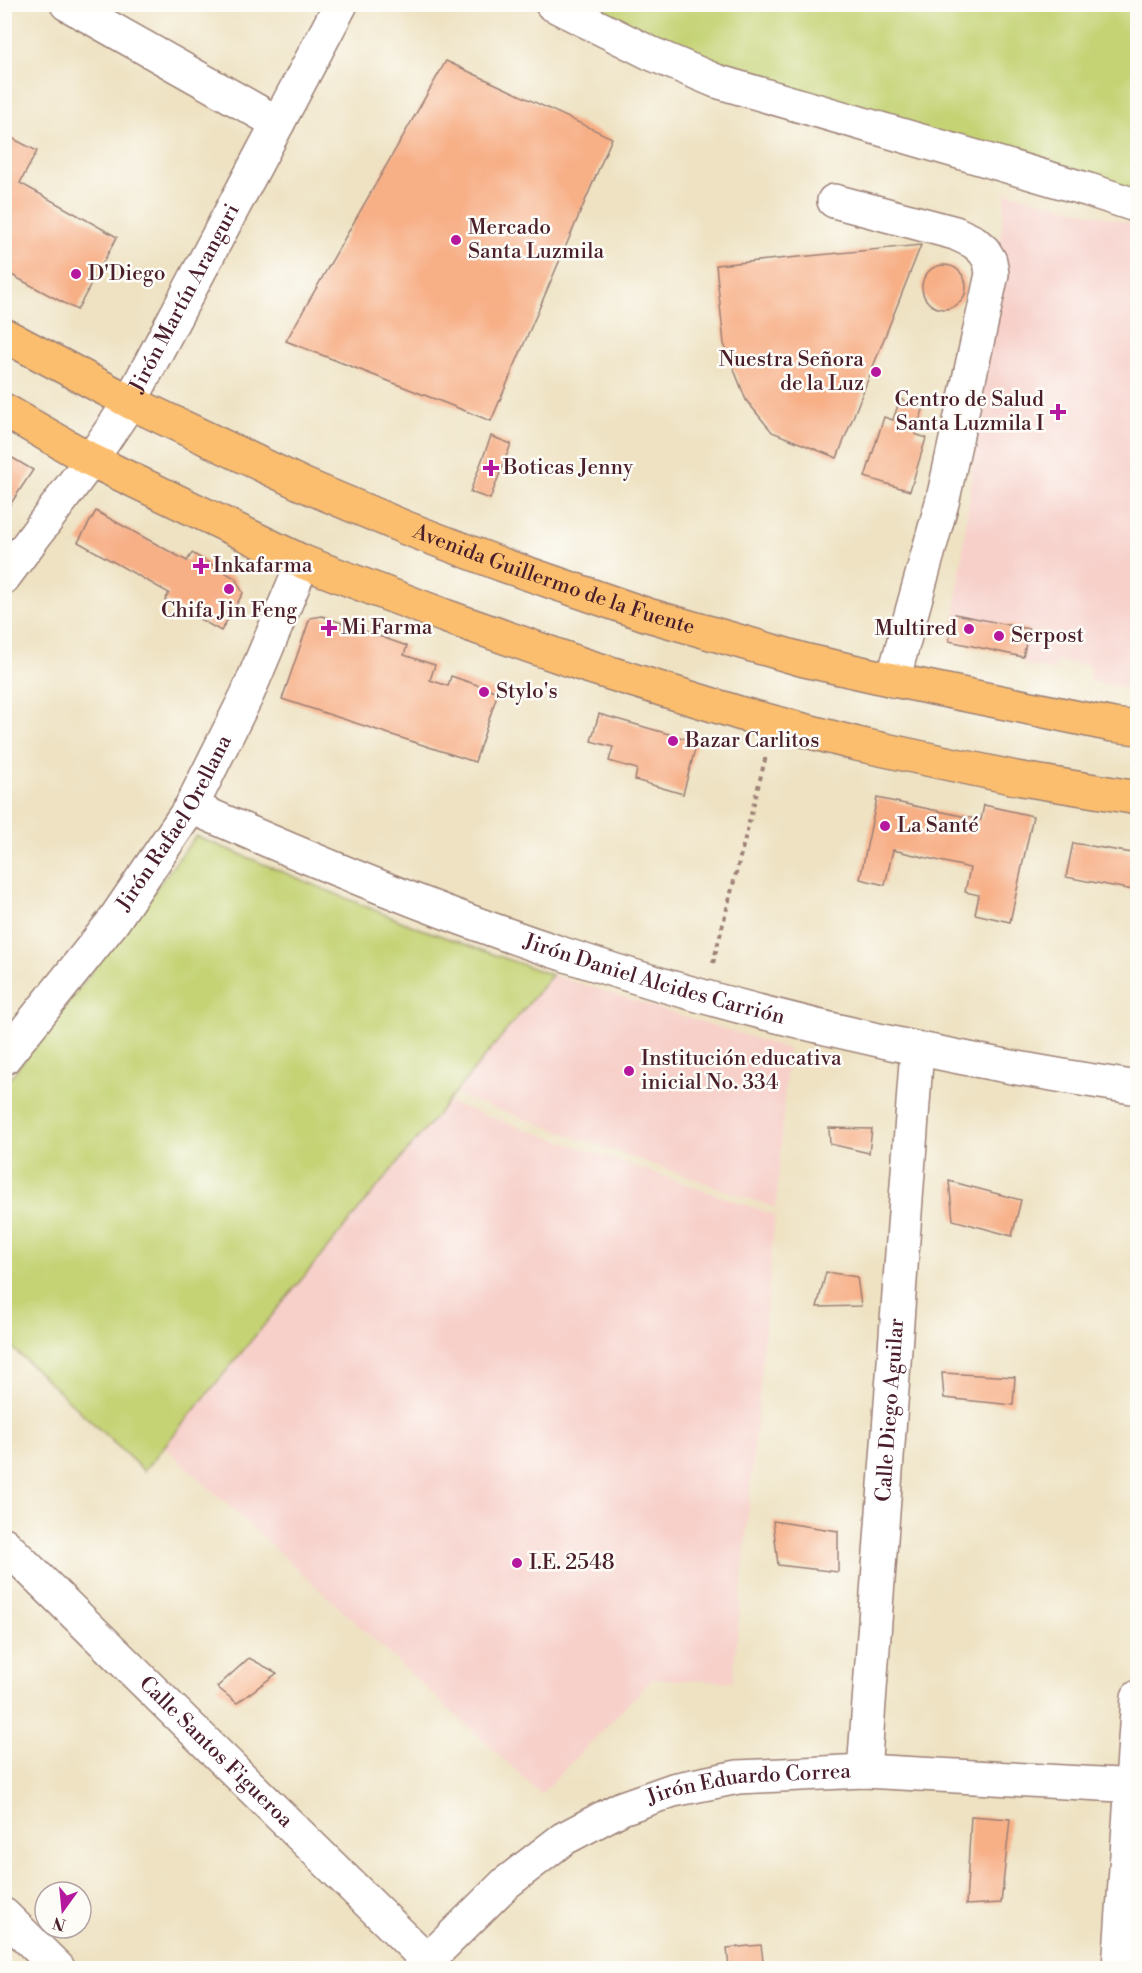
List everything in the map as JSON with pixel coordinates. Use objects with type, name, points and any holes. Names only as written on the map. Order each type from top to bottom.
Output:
[{"type":"main road","name":"Avenida Guillermo de la Fuente","points":[[4,335],[130,402],[302,484],[502,565],[648,615],[804,660],[892,680],[1137,728]]},
{"type":"main road","points":[[4,410],[91,460],[303,562],[445,616],[584,665],[774,722],[857,744],[1016,778],[1137,798]]},
{"type":"street","points":[[67,4],[278,123]]},
{"type":"street","name":"Jirón Martín Aranguri","points":[[4,577],[91,460],[130,402],[342,4]]},
{"type":"street","points":[[552,4],[650,53],[716,81],[1137,206]]},
{"type":"street","points":[[834,201],[955,233],[974,242],[984,251],[990,261],[992,274],[943,499],[892,680]]},
{"type":"street","name":"Jirón Rafael Orellana","points":[[4,1058],[112,923],[191,807],[247,695],[303,562]]},
{"type":"street","name":"Jirón Daniel Alcides Carrión","points":[[191,807],[309,859],[437,910],[567,955],[705,996],[799,1022],[917,1049],[1048,1075],[1137,1088]]},
{"type":"street","name":"Calle Diego Aguilar","points":[[864,1771],[917,1049]]},
{"type":"street","name":"Calle Santos Figueroa","points":[[4,1544],[424,1965]]},
{"type":"street","points":[[1119,1968],[1134,1786],[1137,1697]]},
{"type":"street","name":"Jirón Eduardo Correa","points":[[424,1965],[506,1883],[563,1839],[622,1808],[673,1790],[738,1777],[864,1771],[1134,1786]]},
{"type":"street","points":[[4,1915],[58,1968]]},
{"type":"path","points":[[705,996],[774,722]]},
{"type":"shaded area","name":"Centro de Salud Santa Luzmila I","points":[[1006,192],[1137,225],[1138,599],[1125,688],[1090,681],[1091,666],[1057,660],[1054,671],[1022,664],[1028,629],[955,614]]},
{"type":"shaded area","name":"Institución educativa inicial No. 334","points":[[552,975],[788,1049],[776,1208],[454,1094]]},
{"type":"shaded area","name":"I.E. 2548","points":[[447,1102],[775,1215],[733,1682],[652,1679],[541,1794],[164,1446]]},
{"type":"green space","points":[[534,5],[1137,5],[1137,198],[670,64]]},
{"type":"green space","points":[[196,836],[413,926],[552,975],[144,1471],[5,1341],[4,1086]]},
{"type":"building","name":"Mercado Santa Luzmila","points":[[446,61],[612,138],[491,421],[286,341]]},
{"type":"building","points":[[4,134],[37,151],[20,183],[117,237],[77,310],[4,271]]},
{"type":"building","points":[[921,245],[837,458],[772,432],[746,400],[724,344],[716,265]]},
{"type":"building","points":[[944,265],[960,271],[966,287],[960,303],[944,309],[928,303],[922,287],[928,271]]},
{"type":"building","points":[[900,399],[924,407],[915,434],[926,438],[910,491],[865,477],[884,417],[893,420]]},
{"type":"building","name":"Boticas Jenny","points":[[491,436],[511,444],[490,499],[470,492]]},
{"type":"building","points":[[4,453],[33,470],[4,514]]},
{"type":"building","points":[[96,511],[187,561],[192,553],[235,578],[243,593],[221,631],[165,600],[169,593],[78,542]]},
{"type":"building","points":[[955,614],[1029,629],[1023,657],[949,641]]},
{"type":"building","points":[[322,616],[407,646],[404,655],[435,665],[430,680],[448,686],[451,676],[498,692],[475,762],[282,699],[310,618]]},
{"type":"building","points":[[599,714],[697,742],[683,794],[635,780],[637,769],[609,761],[613,747],[591,741]]},
{"type":"building","points":[[877,798],[981,820],[984,805],[1033,816],[1010,922],[975,914],[979,895],[965,892],[970,868],[893,850],[885,885],[860,879]]},
{"type":"building","points":[[1073,843],[1138,854],[1138,891],[1066,877]]},
{"type":"building","points":[[829,1128],[872,1129],[869,1153],[830,1144]]},
{"type":"building","points":[[949,1181],[1021,1200],[1012,1236],[953,1220]]},
{"type":"building","points":[[826,1272],[857,1277],[861,1306],[817,1307]]},
{"type":"building","points":[[942,1373],[1015,1377],[1013,1405],[944,1398]]},
{"type":"building","points":[[773,1521],[838,1531],[838,1572],[778,1565]]},
{"type":"building","points":[[249,1658],[277,1673],[237,1703],[217,1687]]},
{"type":"building","points":[[971,1816],[1010,1819],[1001,1903],[966,1905]]},
{"type":"building","points":[[761,1945],[764,1968],[729,1968],[727,1948]]},
{"type":"place","name":"Mercado Santa Luzmila","points":[[456,240]]},
{"type":"place","name":"D'Diego","points":[[76,274]]},
{"type":"place","name":"Nuestra Señora de la Luz","points":[[876,372]]},
{"type":"place","name":"Centro de Salud Santa Luzmila I","points":[[1058,412]]},
{"type":"place","name":"Boticas Jenny","points":[[491,468]]},
{"type":"place","name":"Inkafarma","points":[[201,566]]},
{"type":"place","name":"Chifa Jin Feng","points":[[229,589]]},
{"type":"place","name":"Mi Farma","points":[[329,628]]},
{"type":"place","name":"Multired","points":[[969,629]]},
{"type":"place","name":"Serpost","points":[[999,636]]},
{"type":"place","name":"Stylo's","points":[[484,692]]},
{"type":"place","name":"Bazar Carlitos","points":[[673,741]]},
{"type":"place","name":"La Santé","points":[[885,826]]},
{"type":"place","name":"Institución educativa inicial No. 334","points":[[629,1071]]},
{"type":"place","name":"I.E. 2548","points":[[517,1563]]}]
